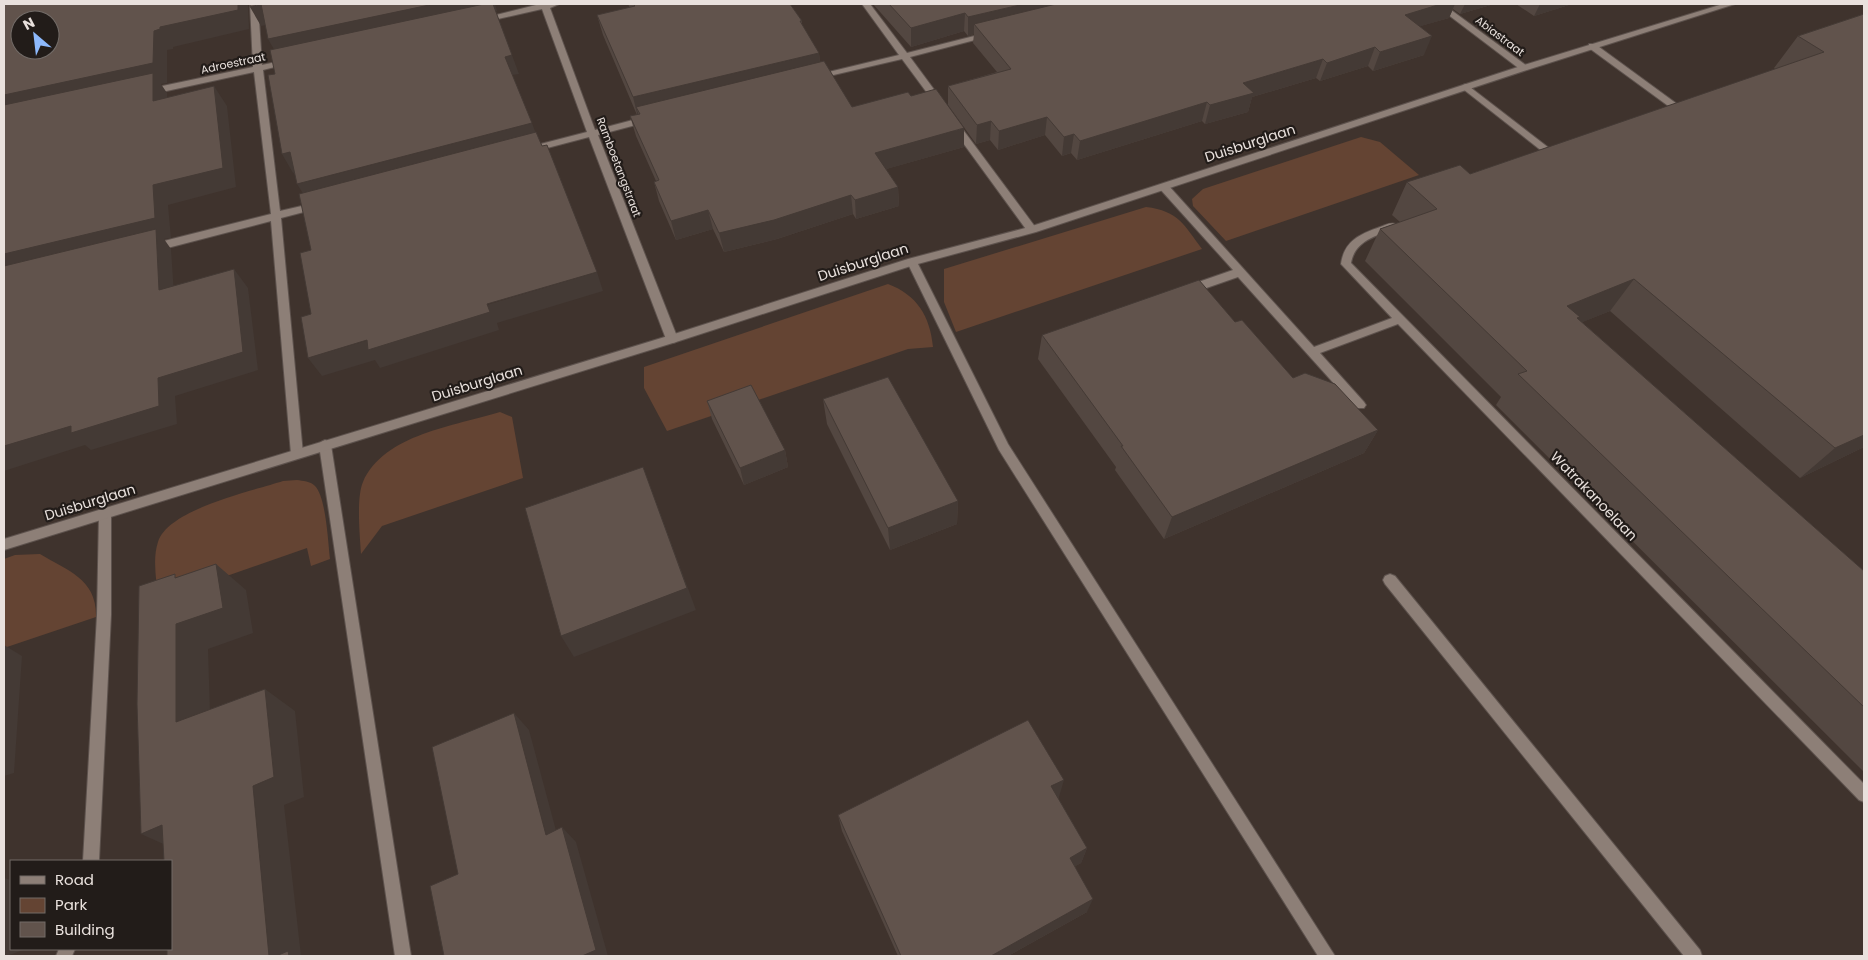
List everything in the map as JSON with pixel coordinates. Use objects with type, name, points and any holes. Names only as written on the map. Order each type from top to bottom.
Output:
[{"type":"street","points":[[254,4],[258,69],[276,217],[297,454]]},
{"type":"street","points":[[468,23],[548,4]]},
{"type":"street","name":"Ramboetangstraat","points":[[548,4],[592,133],[672,339]]},
{"type":"street","points":[[866,4],[1032,230]]},
{"type":"street","name":"Abiastraat","points":[[1438,4],[1524,68]]},
{"type":"street","name":"Duisburglaan","points":[[4,545],[672,339],[912,262],[1032,230],[1592,46],[1731,4]]},
{"type":"street","points":[[800,82],[1000,32]]},
{"type":"street","points":[[1592,46],[1686,114]]},
{"type":"street","name":"Adroestraat","points":[[140,94],[296,60]]},
{"type":"street","points":[[1466,87],[1555,157]]},
{"type":"street","points":[[525,151],[658,117]]},
{"type":"street","points":[[1164,187],[1360,405]]},
{"type":"street","points":[[145,249],[333,202]]},
{"type":"street","name":"Watrakanoelaan","points":[[1392,226],[1352,243],[1347,253],[1346,264],[1864,795]]},
{"type":"street","points":[[912,262],[1003,447],[1327,956]]},
{"type":"street","points":[[1176,294],[1240,272]]},
{"type":"street","points":[[1312,352],[1400,319]]},
{"type":"street","points":[[325,446],[403,956]]},
{"type":"street","points":[[91,860],[104,615],[104,513]]},
{"type":"street","points":[[1390,580],[1694,956]]},
{"type":"green space","points":[[1361,137],[1380,142],[1419,175],[1226,241],[1193,206],[1192,199],[1203,189]]},
{"type":"green space","points":[[1146,207],[1166,212],[1180,220],[1202,249],[956,332],[944,302],[944,269]]},
{"type":"green space","points":[[888,284],[907,294],[920,308],[929,326],[933,347],[908,349],[667,431],[644,388],[644,367]]},
{"type":"green space","points":[[500,412],[512,417],[523,478],[382,526],[361,554],[359,518],[361,489],[373,466],[387,453],[404,442],[422,434]]},
{"type":"green space","points":[[297,480],[311,483],[319,492],[326,520],[330,559],[311,566],[307,548],[158,600],[155,556],[158,542],[165,530],[194,511],[213,503],[283,481]]},
{"type":"green space","points":[[40,554],[70,571],[86,585],[92,594],[96,617],[4,648],[4,559],[15,555]]},
{"type":"building","points":[[4,4],[238,4],[238,10],[160,27],[160,29],[154,31],[153,63],[4,95]]},
{"type":"building","points":[[250,4],[261,4],[250,7]]},
{"type":"building","points":[[261,4],[434,4],[268,39]]},
{"type":"building","points":[[484,4],[493,4],[512,55],[505,57],[532,123],[297,184],[290,152],[282,154],[268,75],[275,74],[270,50]]},
{"type":"building","points":[[633,4],[790,4],[802,21],[800,21],[819,53],[633,97],[597,15],[635,6]]},
{"type":"building","points":[[889,4],[1024,4],[968,17],[965,13],[911,28]]},
{"type":"building","points":[[1056,4],[1441,4],[1405,15],[1432,36],[1380,52],[1375,47],[1327,63],[1323,59],[1243,83],[1254,93],[1210,105],[1207,102],[1080,141],[1074,134],[1064,137],[1047,117],[999,131],[991,121],[977,125],[948,86],[1011,69],[974,24]]},
{"type":"building","points":[[1864,14],[1864,435],[1835,448],[1634,279],[1567,306],[1580,317],[1577,318],[1864,571],[1864,707],[1518,374],[1527,371],[1380,229],[1437,209],[1407,182],[1460,165],[1470,174],[1824,52],[1798,36]]},
{"type":"building","points":[[824,61],[852,107],[908,92],[911,96],[936,89],[964,128],[875,153],[898,187],[855,200],[851,195],[774,220],[719,233],[708,210],[671,221],[654,182],[659,180],[630,116],[640,114],[636,107]]},
{"type":"building","points":[[153,73],[153,101],[214,86],[223,168],[153,185],[155,218],[4,254],[4,105]]},
{"type":"building","points":[[536,132],[542,146],[547,145],[597,272],[487,304],[490,312],[368,350],[367,340],[308,358],[301,317],[311,314],[300,253],[311,250],[299,194]]},
{"type":"building","points":[[156,229],[159,290],[234,269],[243,352],[158,378],[159,406],[71,433],[71,426],[4,446],[4,266]]},
{"type":"building","points":[[1199,280],[1235,322],[1242,320],[1293,378],[1305,373],[1335,384],[1378,430],[1172,517],[1042,335]]},
{"type":"building","points":[[888,377],[958,501],[888,528],[823,399]]},
{"type":"building","points":[[751,385],[785,450],[740,468],[707,401]]},
{"type":"building","points":[[643,467],[687,588],[561,636],[525,508]]},
{"type":"building","points":[[216,564],[223,608],[176,624],[176,722],[265,689],[274,777],[253,786],[269,956],[167,956],[167,950],[172,950],[172,860],[164,860],[162,825],[141,834],[137,704],[139,586],[175,574],[175,578]]},
{"type":"building","points":[[514,713],[546,835],[562,827],[596,950],[582,956],[444,956],[430,886],[458,874],[432,747]]},
{"type":"building","points":[[1028,720],[1064,780],[1051,786],[1087,848],[1070,858],[1093,899],[991,956],[901,956],[838,815]]},
{"type":"building","points":[[288,951],[289,956],[276,956]]}]
